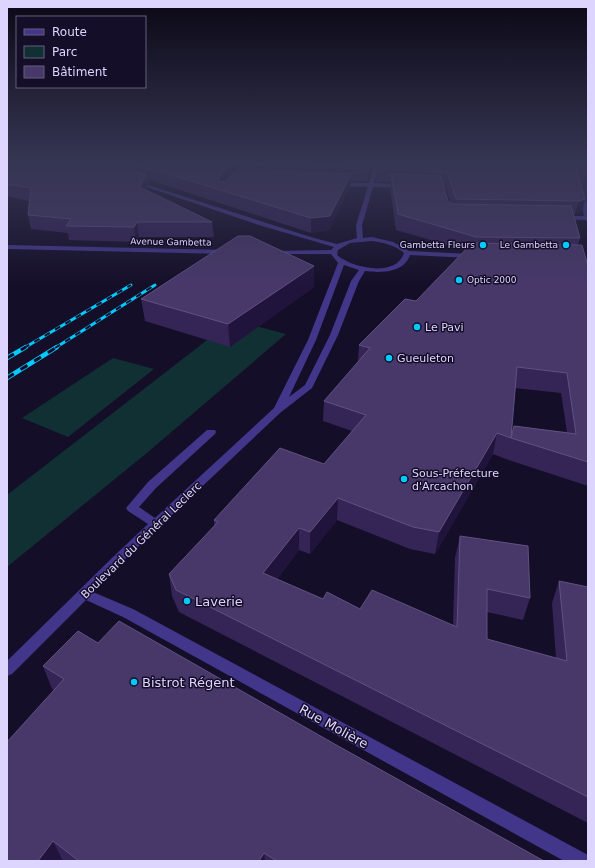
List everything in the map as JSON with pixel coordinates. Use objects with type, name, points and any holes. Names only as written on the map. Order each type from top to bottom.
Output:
[{"type":"street","points":[[203,205],[307,238],[336,249]]},
{"type":"street","points":[[360,240],[358,228],[365,205]]},
{"type":"street","points":[[557,218],[588,219],[584,205]]},
{"type":"street","points":[[265,252],[336,249],[351,241],[372,239],[389,242],[403,248],[407,253],[408,258],[397,266],[388,269],[363,270],[341,263],[334,256],[336,249]]},
{"type":"street","name":"Avenue Gambetta","points":[[8,248],[233,252]]},
{"type":"street","points":[[407,253],[478,256]]},
{"type":"street","name":"Boulevard du Général Leclerc","points":[[277,411],[315,334],[341,263]]},
{"type":"street","name":"Boulevard du Général Leclerc","points":[[7,670],[156,524],[277,411],[309,386],[334,335],[355,280],[363,270]]},
{"type":"street","points":[[156,524],[132,508],[152,485],[211,432]]},
{"type":"street","name":"Rue Molière","points":[[84,593],[128,613],[582,861]]},
{"type":"green space","points":[[233,320],[286,334],[148,452],[7,567],[7,495]]},
{"type":"green space","points":[[113,358],[154,369],[68,437],[22,418]]},
{"type":"building","points":[[29,205],[176,205],[212,222],[137,222],[134,227],[66,226],[71,219],[28,215]]},
{"type":"building","points":[[267,205],[336,205],[330,216],[311,218]]},
{"type":"building","points":[[396,205],[571,206],[580,238],[476,237],[398,214]]},
{"type":"building","points":[[238,236],[250,236],[314,266],[228,324],[141,299]]},
{"type":"building","points":[[472,243],[582,245],[588,266],[588,462],[511,438],[497,433],[439,532],[413,527],[338,498],[310,532],[299,528],[263,573],[323,599],[327,592],[360,609],[372,590],[457,627],[460,536],[528,546],[530,598],[487,589],[487,639],[567,661],[559,581],[588,587],[588,797],[176,590],[169,574],[218,522],[214,520],[280,448],[324,464],[366,415],[324,401],[370,348],[359,345],[405,299],[416,301]],"holes":[[[517,367],[567,373],[576,434],[514,426],[511,438]]]},
{"type":"building","points":[[119,621],[544,861],[277,861],[264,853],[259,861],[79,861],[53,841],[38,861],[7,861],[7,742],[64,679],[43,666],[78,631],[98,643]]},
{"type":"railway","points":[[24,348],[131,285]]},
{"type":"railway","points":[[55,348],[155,285]]},
{"type":"railway","points":[[7,358],[26,347]]},
{"type":"railway","points":[[7,378],[57,347]]},
{"type":"place","name":"Gambetta Fleurs","points":[[483,245]]},
{"type":"place","name":"Le Gambetta","points":[[566,245]]},
{"type":"place","name":"Optic 2000","points":[[459,280]]},
{"type":"place","name":"Le Pavi","points":[[417,327]]},
{"type":"place","name":"Gueuleton","points":[[389,358]]},
{"type":"place","name":"Sous-Préfecture d'Arcachon","points":[[404,479]]},
{"type":"place","name":"Laverie","points":[[187,601]]},
{"type":"place","name":"Bistrot Régent","points":[[134,682]]}]
